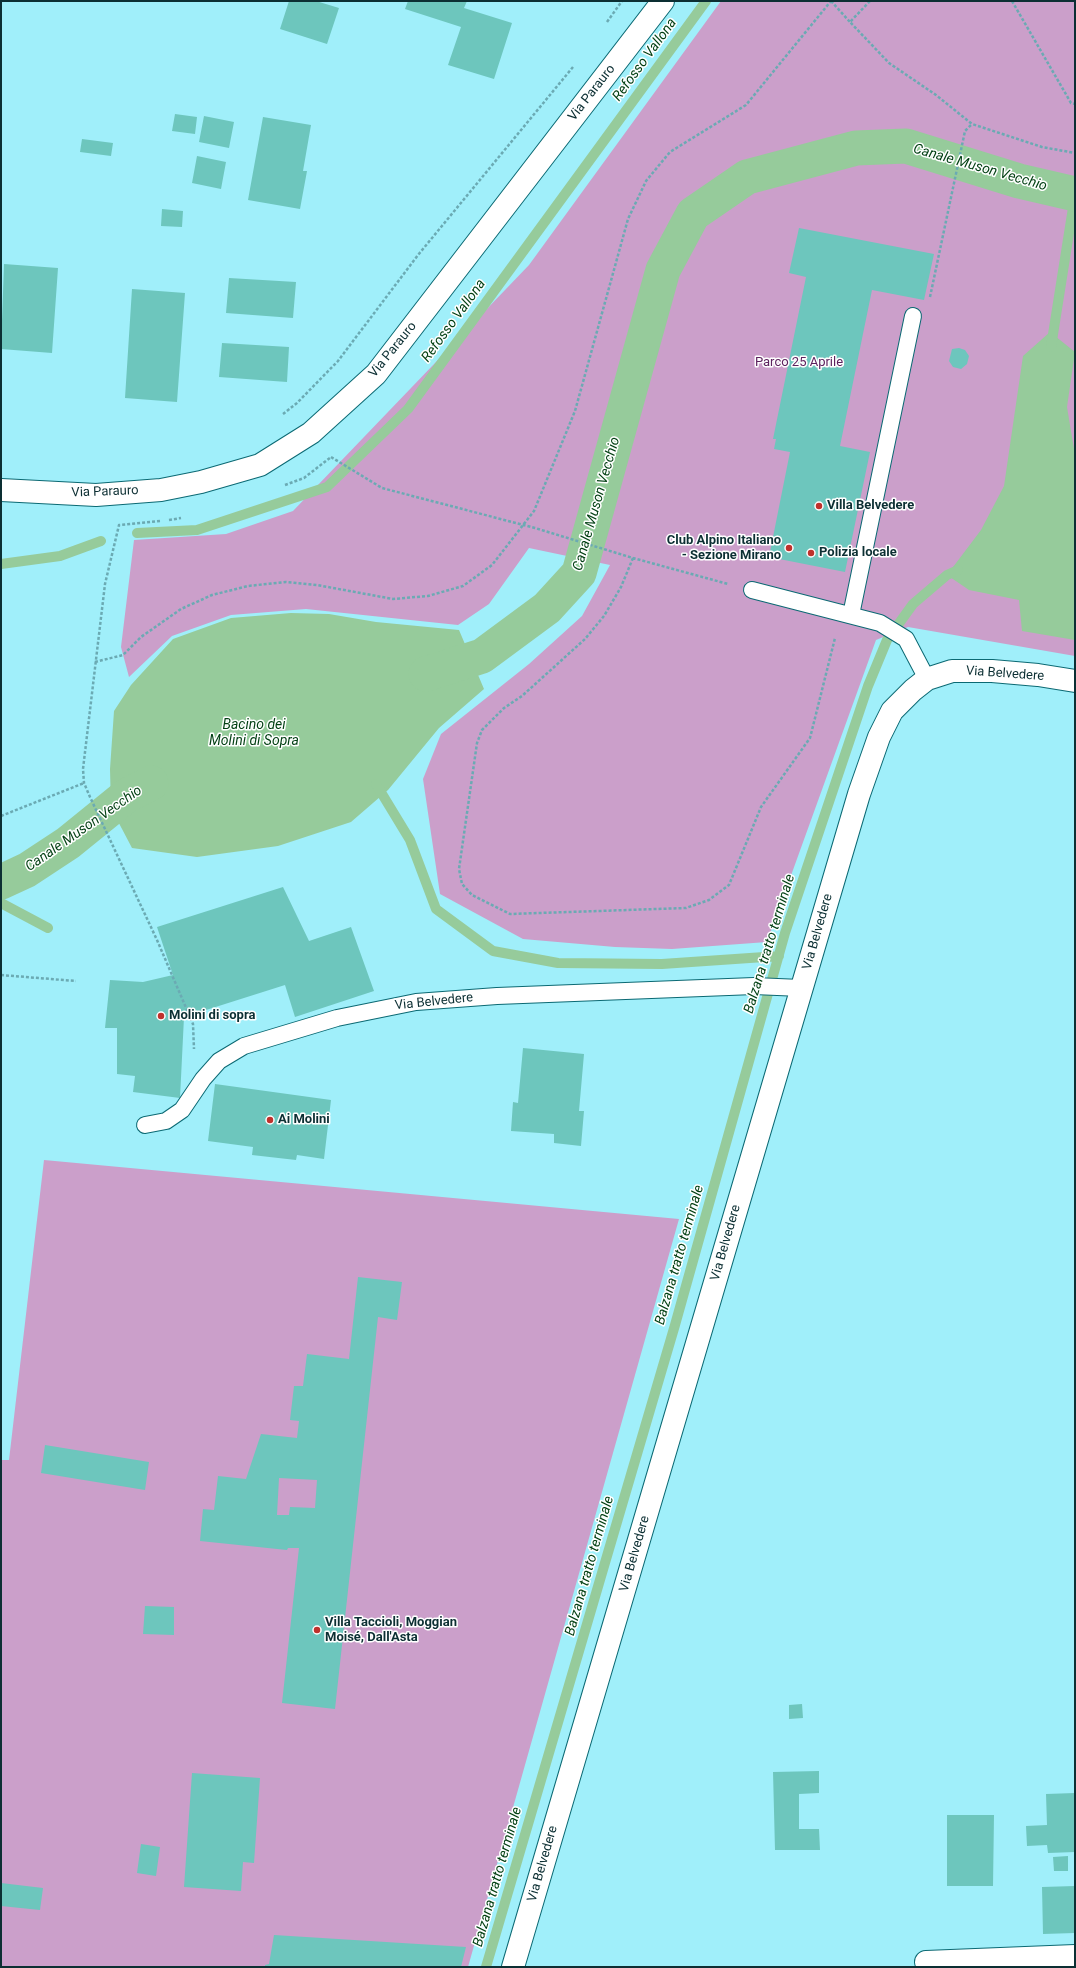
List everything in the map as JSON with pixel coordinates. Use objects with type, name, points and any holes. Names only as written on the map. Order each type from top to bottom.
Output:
[{"type":"street","name":"Via Parauro","points":[[1,490],[96,495],[161,490],[188,485],[260,465],[312,433],[376,374],[662,1]]},
{"type":"street","name":"Via Belvedere","points":[[513,1967],[796,987],[858,794],[879,737],[892,711],[913,690],[928,679],[952,670],[992,671],[1038,675],[1075,681]]},
{"type":"street","points":[[926,1962],[1075,1956]]},
{"type":"lane","points":[[846,613],[913,316]]},
{"type":"lane","points":[[752,590],[880,623],[906,639],[928,679]]},
{"type":"lane","name":"Via Belvedere","points":[[145,1126],[166,1121],[182,1110],[203,1079],[219,1061],[244,1046],[337,1018],[416,1002],[497,996],[761,986],[796,987]]},
{"type":"path","points":[[606,25],[622,1]]},
{"type":"path","points":[[95,662],[123,655],[141,637],[181,609],[212,595],[248,586],[286,582],[317,585],[393,599],[428,596],[463,586],[492,565],[534,511],[575,411],[628,219],[646,181],[670,152],[746,105],[831,1],[889,63],[936,95],[972,124],[1042,147],[1075,153]]},
{"type":"path","points":[[850,22],[870,1]]},
{"type":"path","points":[[1012,1],[1071,103],[1075,104]]},
{"type":"path","points":[[280,416],[297,403],[338,362],[418,255],[578,61]]},
{"type":"path","points":[[913,316],[926,318],[965,131],[972,124]]},
{"type":"path","points":[[304,478],[331,456],[343,465],[382,488],[522,526],[535,528],[633,558],[752,590]]},
{"type":"path","points":[[172,520],[119,526],[105,584],[83,769],[84,782],[90,796],[193,1024],[194,1065],[203,1079]]},
{"type":"path","points":[[633,558],[621,587],[604,616],[585,639],[522,696],[504,708],[482,730],[477,743],[459,869],[462,884],[472,895],[510,914],[686,908],[709,900],[729,885],[761,807],[810,738],[846,613]]},
{"type":"path","points":[[1,816],[84,782]]},
{"type":"path","points":[[1,975],[76,981]]},
{"type":"green space","name":"Parco 25 Aprile","points":[[721,1],[1075,1],[1075,656],[908,627],[876,640],[767,942],[672,949],[615,947],[523,939],[440,894],[423,779],[441,734],[529,664],[582,616],[610,565],[529,548],[489,604],[458,625],[306,609],[231,615],[172,636],[129,677],[121,647],[134,540],[226,534],[293,511],[529,265]]},
{"type":"green space","points":[[44,1160],[679,1219],[468,1967],[1,1967],[1,1460],[9,1460]]},
{"type":"water","points":[[1050,332],[1075,352],[1067,407],[1075,455],[1075,640],[1022,631],[1019,600],[969,590],[947,575],[981,530],[1004,486],[1023,356]]},
{"type":"water","name":"Bacino dei Molini di Sopra","points":[[291,613],[329,614],[376,622],[459,630],[484,689],[439,728],[388,790],[351,822],[278,846],[197,857],[132,848],[111,808],[110,769],[114,711],[131,685],[173,639],[231,618]]},
{"type":"building","points":[[289,1],[316,1],[339,8],[327,44],[280,29]]},
{"type":"building","points":[[408,1],[467,1],[464,8],[512,23],[494,79],[448,65],[461,27],[405,9]]},
{"type":"building","points":[[175,114],[197,117],[195,134],[172,131]]},
{"type":"building","points":[[204,116],[234,122],[229,148],[199,142]]},
{"type":"building","points":[[263,117],[311,125],[303,171],[307,171],[300,209],[248,200]]},
{"type":"building","points":[[82,139],[113,143],[111,156],[80,152]]},
{"type":"building","points":[[197,156],[226,162],[221,189],[192,183]]},
{"type":"building","points":[[162,209],[183,211],[182,227],[161,226]]},
{"type":"building","points":[[799,228],[934,254],[924,300],[872,290],[840,446],[870,452],[845,572],[769,557],[790,452],[774,449],[776,439],[773,439],[806,277],[789,273]]},
{"type":"building","points":[[4,264],[58,268],[52,353],[1,349]]},
{"type":"building","points":[[229,278],[296,282],[293,318],[226,313]]},
{"type":"building","points":[[132,289],[185,293],[177,402],[125,398]]},
{"type":"building","points":[[222,343],[289,347],[287,382],[219,377]]},
{"type":"building","points":[[959,348],[965,350],[969,356],[967,364],[961,369],[953,367],[949,361],[952,349]]},
{"type":"building","points":[[283,887],[309,941],[351,927],[374,991],[295,1017],[285,985],[184,1017],[180,1098],[133,1092],[135,1076],[117,1074],[117,1028],[105,1028],[110,980],[143,982],[173,975],[157,927]]},
{"type":"building","points":[[523,1048],[584,1054],[579,1111],[584,1111],[581,1146],[554,1143],[554,1134],[511,1131],[513,1102],[518,1103]]},
{"type":"building","name":"Ai Molini","points":[[215,1084],[331,1100],[324,1159],[297,1155],[296,1160],[252,1155],[253,1147],[208,1141]]},
{"type":"building","points":[[358,1277],[402,1282],[397,1320],[378,1317],[335,1709],[282,1703],[299,1548],[288,1548],[287,1550],[200,1541],[203,1509],[214,1510],[218,1476],[246,1479],[261,1434],[297,1438],[299,1421],[290,1420],[294,1386],[303,1386],[307,1354],[349,1359]],"holes":[[[279,1478],[317,1480],[315,1508],[290,1507],[289,1515],[277,1515]]]},
{"type":"building","points":[[45,1445],[149,1462],[145,1490],[41,1473]]},
{"type":"building","points":[[145,1606],[174,1607],[174,1635],[143,1634]]},
{"type":"building","points":[[802,1704],[803,1718],[789,1719],[789,1705]]},
{"type":"building","points":[[819,1771],[819,1793],[799,1794],[799,1829],[819,1829],[820,1850],[775,1850],[773,1772]]},
{"type":"building","points":[[192,1773],[260,1778],[254,1863],[243,1862],[241,1891],[184,1887]]},
{"type":"building","points":[[1075,1793],[1075,1852],[1048,1853],[1047,1845],[1027,1846],[1026,1826],[1047,1825],[1046,1794]]},
{"type":"building","points":[[947,1815],[994,1815],[993,1886],[947,1886]]},
{"type":"building","points":[[141,1844],[160,1847],[156,1876],[137,1873]]},
{"type":"building","points":[[1068,1856],[1068,1871],[1054,1871],[1053,1857]]},
{"type":"building","points":[[1,1883],[43,1888],[40,1910],[1,1906]]},
{"type":"building","points":[[1075,1886],[1075,1933],[1043,1934],[1042,1887]]},
{"type":"building","points":[[274,1935],[466,1947],[461,1967],[265,1967],[265,1965],[269,1964]]},
{"type":"waterway","name":"Refosso Vallona","points":[[137,533],[197,530],[327,487],[408,409],[706,1]]},
{"type":"waterway","name":"Canale Muson Vecchio","points":[[426,674],[482,656],[547,608],[579,573],[663,270],[693,214],[747,177],[856,148],[906,146],[1019,181],[1075,194]]},
{"type":"waterway","points":[[1051,347],[1075,195]]},
{"type":"waterway","name":"Refosso Vallona","points":[[1,564],[60,556],[101,541]]},
{"type":"waterway","name":"Balzana tratto terminale","points":[[486,1967],[675,1325],[785,933],[868,686],[887,640],[913,604],[947,575],[958,570]]},
{"type":"waterway","name":"Canale Muson Vecchio","points":[[1,882],[27,870],[68,843],[126,796],[151,783]]},
{"type":"waterway","points":[[376,784],[410,840],[436,909],[493,951],[558,963],[662,964],[779,956]]},
{"type":"waterway","points":[[1,903],[48,928]]},
{"type":"place","name":"Villa Belvedere","points":[[819,506]]},
{"type":"place","name":"Club Alpino Italiano - Sezione Mirano","points":[[789,548]]},
{"type":"place","name":"Polizia locale","points":[[811,553]]},
{"type":"place","name":"Molini di sopra","points":[[161,1016]]},
{"type":"place","name":"Ai Molini","points":[[270,1120]]},
{"type":"place","name":"Villa Taccioli, Moggian Moisé, Dall'Asta","points":[[317,1630]]}]
